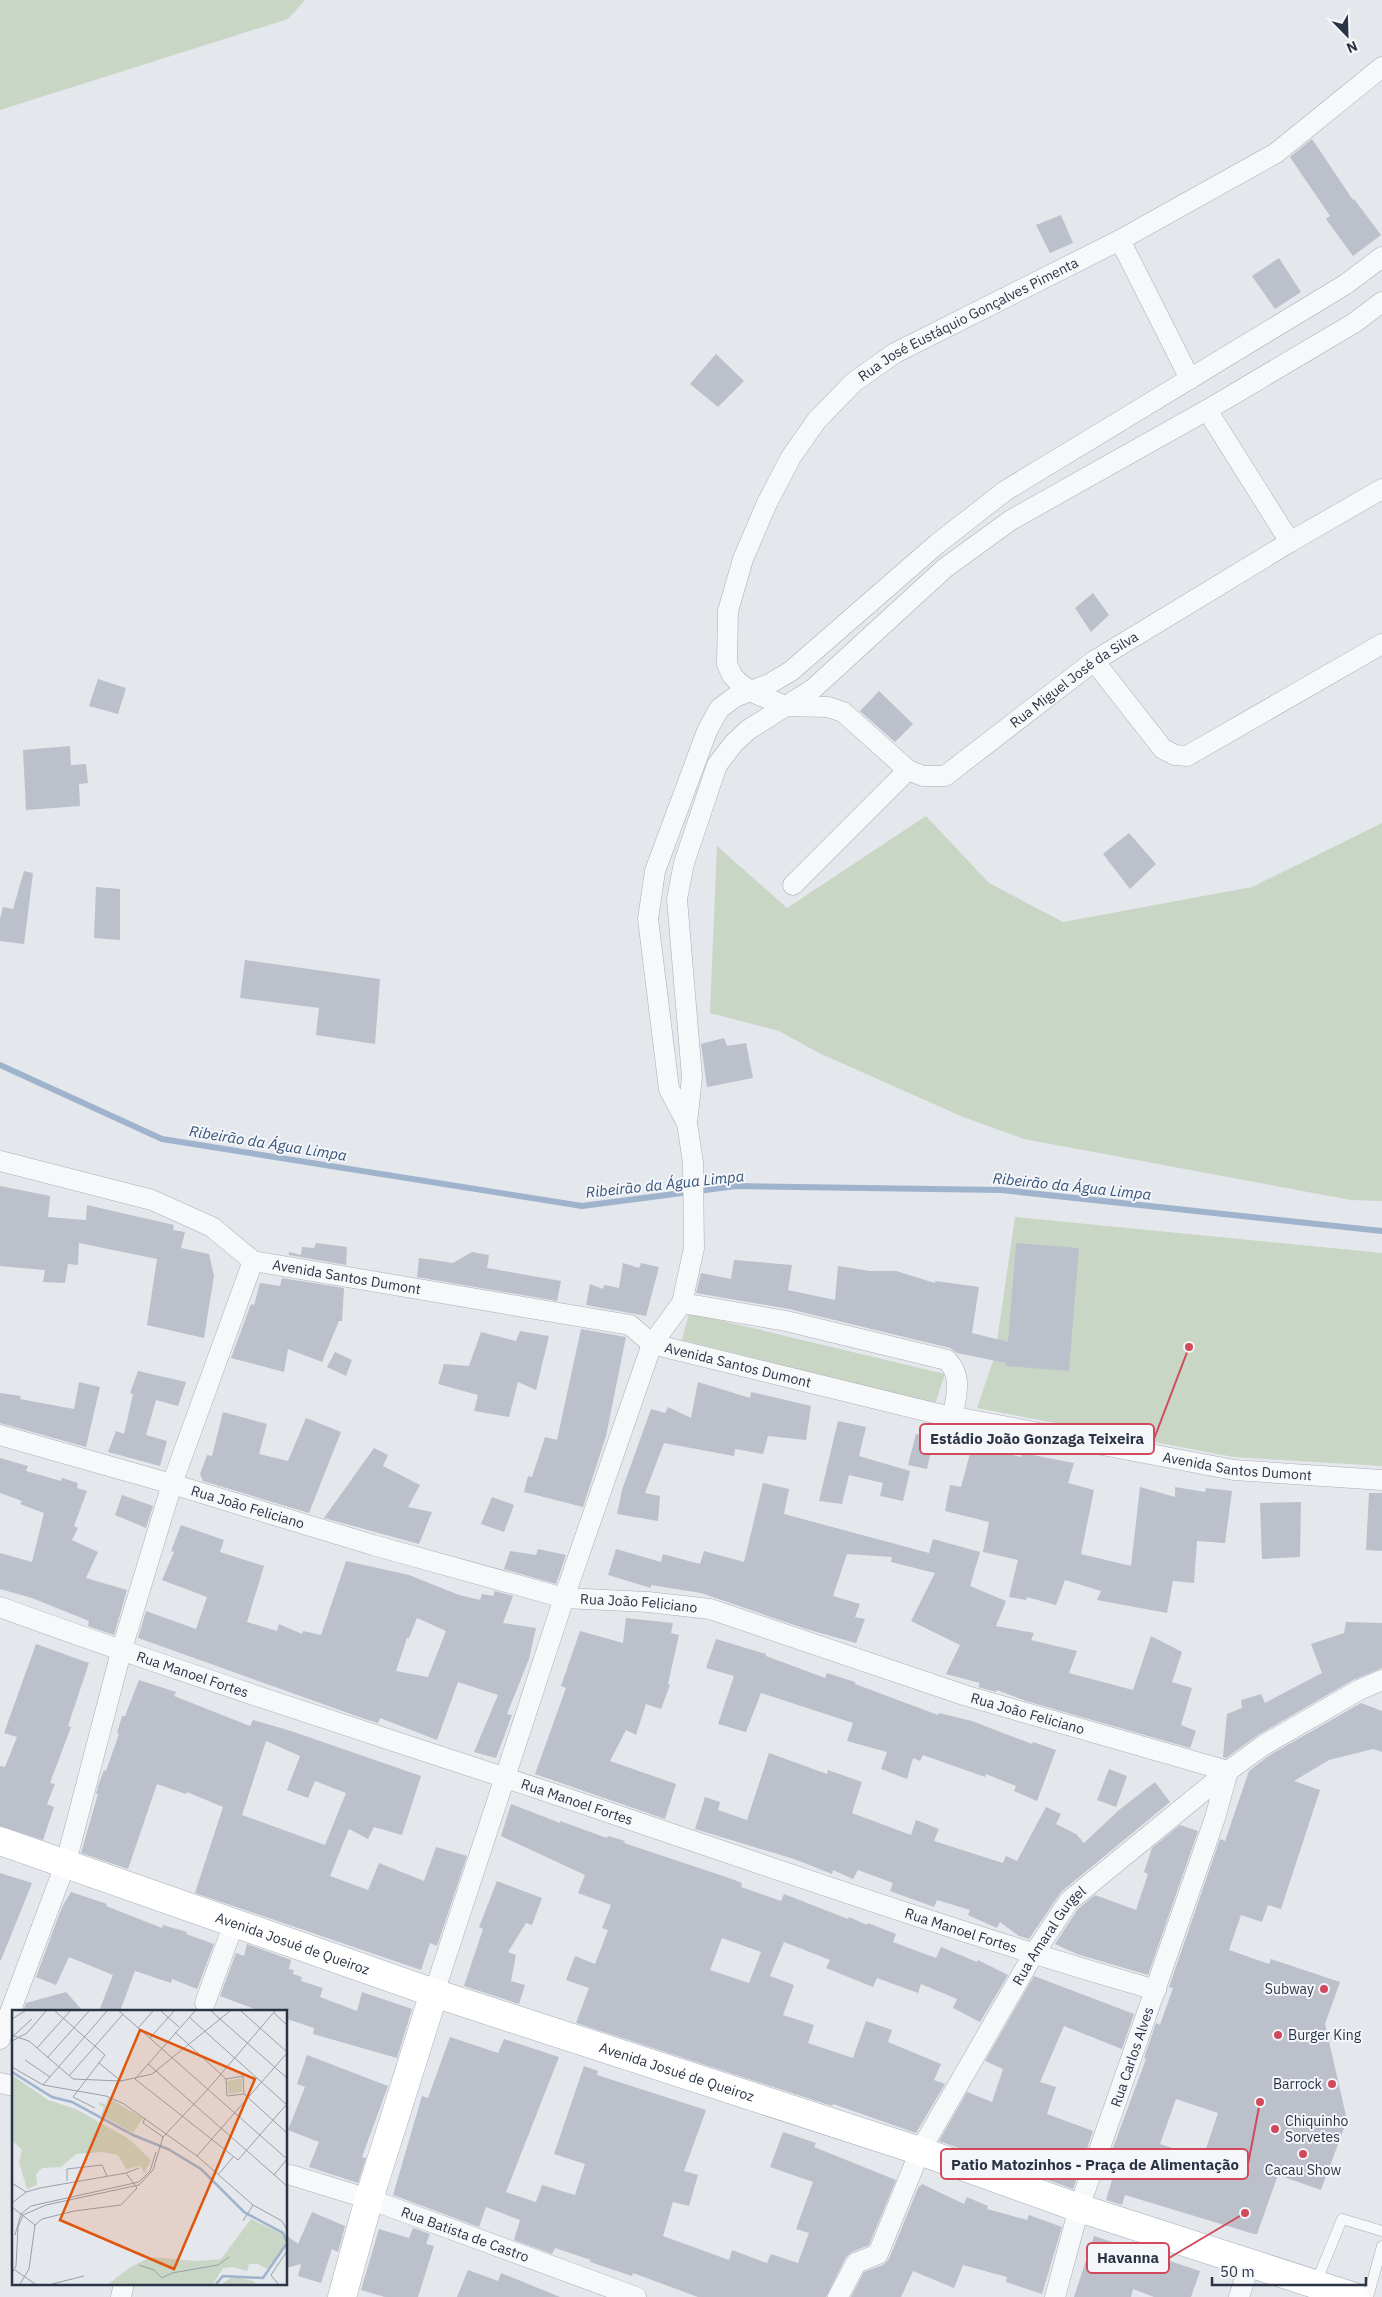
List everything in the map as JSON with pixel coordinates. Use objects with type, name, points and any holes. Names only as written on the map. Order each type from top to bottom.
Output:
[{"type":"main road","name":"Avenida Josué de Queiroz","points":[[0,1841],[66,1862],[434,1993],[920,2151],[1079,2208],[1355,2297]]},
{"type":"main road","points":[[342,2297],[369,2199],[434,1993]]},
{"type":"street","name":"Rua José Eustáquio Gonçalves Pimenta","points":[[784,706],[752,692],[739,683],[727,664],[728,611],[743,559],[767,503],[791,457],[817,420],[854,382],[895,353],[1120,240],[1276,153],[1382,67]]},
{"type":"street","points":[[1120,240],[1190,379]]},
{"type":"street","points":[[687,1123],[669,1089],[648,919],[655,871],[706,732],[719,709],[735,697],[752,692],[791,671],[938,544],[1005,491],[1346,284],[1382,257]]},
{"type":"street","points":[[434,1993],[564,1598],[652,1344],[682,1303],[694,1248],[693,1163],[687,1123],[692,1077],[677,899],[684,863],[718,766],[734,744],[748,730],[813,689],[946,568],[1011,520],[1207,410],[1354,323],[1382,302]]},
{"type":"street","points":[[1207,410],[1290,542]]},
{"type":"street","name":"Rua Miguel José da Silva","points":[[908,770],[928,777],[945,776],[1094,661],[1290,542],[1382,489]]},
{"type":"street","points":[[1094,661],[1163,749],[1175,755],[1187,756],[1382,644]]},
{"type":"street","points":[[784,706],[828,707],[843,712],[908,770],[793,885]]},
{"type":"street","name":"Avenida Santos Dumont","points":[[0,1162],[152,1200],[212,1227],[253,1261],[630,1325],[652,1344],[953,1416],[1234,1470],[1382,1480]]},
{"type":"street","points":[[0,2039],[66,1862],[121,1652],[172,1484],[253,1261]]},
{"type":"street","points":[[682,1303],[786,1321],[947,1360],[955,1369],[957,1383],[953,1416]]},
{"type":"street","name":"Rua João Feliciano","points":[[0,1435],[172,1484],[373,1545],[564,1598],[648,1602],[710,1609],[967,1696],[1228,1770]]},
{"type":"street","name":"Rua Manoel Fortes","points":[[0,1607],[121,1652],[504,1777],[1033,1955],[1156,1990]]},
{"type":"street","name":"Rua Amaral Gurgel","points":[[838,2297],[856,2263],[878,2254],[920,2151],[1033,1955],[1069,1901],[1228,1770],[1264,1745],[1359,1690],[1382,1680]]},
{"type":"street","points":[[1359,1690],[1382,1698]]},
{"type":"street","name":"Rua Carlos Alves","points":[[1055,2297],[1079,2208],[1215,1818],[1228,1770]]},
{"type":"street","points":[[202,2008],[234,1923]]},
{"type":"street","name":"Rua Batista de Castro","points":[[288,2172],[369,2199],[636,2297]]},
{"type":"street","points":[[1239,2297],[1250,2263]]},
{"type":"street","points":[[121,2297],[124,2284]]},
{"type":"lane","points":[[1316,2284],[1342,2218],[1382,2231]]},
{"type":"lane","points":[[1368,2297],[1382,2246]]},
{"type":"green space","points":[[0,0],[305,0],[288,19],[0,110]]},
{"type":"green space","points":[[926,816],[989,883],[1063,922],[1252,887],[1382,823],[1382,1201],[1351,1200],[1024,1139],[963,1117],[819,1053],[779,1031],[710,1013],[717,846],[787,908]]},
{"type":"green space","points":[[1015,1217],[1382,1253],[1382,1466],[1233,1457],[977,1408],[995,1355]]},
{"type":"green space","points":[[689,1313],[945,1374],[935,1404],[682,1340]]},
{"type":"building","points":[[1312,139],[1353,200],[1381,235],[1353,256],[1326,219],[1330,216],[1290,157]]},
{"type":"building","points":[[1061,215],[1073,243],[1050,253],[1036,225]]},
{"type":"building","points":[[1279,258],[1301,292],[1275,309],[1252,276]]},
{"type":"building","points":[[716,354],[744,381],[718,407],[690,384]]},
{"type":"building","points":[[1093,593],[1109,615],[1091,632],[1075,608]]},
{"type":"building","points":[[98,679],[126,688],[118,714],[89,706]]},
{"type":"building","points":[[879,691],[913,724],[895,742],[860,711]]},
{"type":"building","points":[[70,746],[71,765],[86,764],[88,783],[79,784],[80,806],[26,810],[23,750]]},
{"type":"building","points":[[1129,833],[1156,864],[1130,889],[1103,854]]},
{"type":"building","points":[[24,871],[33,873],[24,944],[0,941],[0,919],[3,907],[13,909]]},
{"type":"building","points":[[96,887],[120,889],[120,940],[94,938]]},
{"type":"building","points":[[245,960],[380,979],[375,1044],[316,1035],[319,1008],[240,998]]},
{"type":"building","points":[[724,1038],[727,1046],[746,1043],[753,1078],[707,1087],[701,1044]]},
{"type":"building","points":[[0,1186],[50,1196],[48,1217],[86,1220],[87,1205],[174,1225],[173,1230],[185,1232],[181,1248],[209,1254],[214,1276],[204,1338],[147,1325],[157,1259],[79,1243],[78,1265],[68,1264],[65,1283],[43,1282],[45,1270],[0,1266]]},
{"type":"building","points":[[316,1243],[347,1247],[346,1265],[289,1255],[289,1252],[301,1255],[302,1247],[314,1248]]},
{"type":"building","points":[[1016,1243],[1079,1248],[1069,1371],[1005,1366],[1006,1363],[957,1353],[950,1348],[789,1309],[696,1293],[701,1273],[731,1279],[734,1260],[792,1265],[788,1290],[835,1300],[838,1266],[870,1271],[896,1271],[935,1283],[935,1281],[979,1287],[972,1333],[1008,1342]]},
{"type":"building","points":[[472,1252],[489,1255],[487,1268],[561,1281],[557,1301],[417,1277],[419,1258],[453,1263]]},
{"type":"building","points":[[623,1263],[639,1268],[641,1263],[659,1267],[646,1316],[586,1305],[590,1284],[603,1289],[604,1285],[619,1288]]},
{"type":"building","points":[[282,1278],[344,1288],[342,1321],[339,1321],[322,1362],[288,1349],[284,1372],[231,1358],[251,1304],[254,1305],[260,1283],[280,1286]]},
{"type":"building","points":[[581,1329],[626,1337],[606,1436],[583,1507],[524,1492],[528,1476],[532,1477],[545,1437],[557,1440]]},
{"type":"building","points":[[520,1331],[549,1336],[536,1390],[518,1382],[509,1417],[474,1411],[478,1395],[438,1384],[444,1364],[469,1366],[481,1332],[516,1341]]},
{"type":"building","points":[[335,1352],[352,1360],[346,1376],[327,1367]]},
{"type":"building","points":[[138,1371],[186,1382],[178,1406],[156,1400],[146,1435],[167,1441],[160,1466],[108,1452],[116,1431],[124,1434],[133,1394],[130,1393]]},
{"type":"building","points":[[79,1382],[100,1387],[86,1447],[0,1423],[0,1393],[21,1396],[20,1399],[74,1409]]},
{"type":"building","points":[[698,1382],[750,1398],[751,1392],[811,1406],[806,1440],[768,1436],[763,1454],[735,1449],[734,1456],[664,1443],[645,1493],[660,1496],[658,1521],[617,1514],[622,1490],[651,1409],[665,1413],[668,1407],[691,1418]]},
{"type":"building","points":[[223,1412],[267,1424],[259,1454],[288,1461],[306,1418],[341,1432],[309,1513],[203,1481],[200,1474],[207,1455],[212,1456]]},
{"type":"building","points":[[838,1421],[866,1427],[859,1456],[910,1471],[903,1501],[880,1496],[883,1483],[849,1475],[842,1504],[819,1501]]},
{"type":"building","points":[[916,1434],[934,1438],[927,1469],[908,1465]]},
{"type":"building","points":[[972,1446],[1021,1457],[1022,1453],[1074,1463],[1068,1483],[1094,1490],[1081,1554],[1131,1566],[1140,1487],[1175,1497],[1175,1487],[1205,1492],[1206,1488],[1232,1491],[1225,1543],[1197,1541],[1194,1583],[1173,1581],[1167,1613],[1097,1600],[1101,1591],[1065,1580],[1056,1605],[1027,1597],[1026,1600],[1009,1597],[1018,1560],[983,1552],[989,1522],[945,1511],[950,1485],[961,1487]]},
{"type":"building","points":[[374,1448],[388,1455],[383,1466],[420,1485],[408,1507],[432,1512],[419,1544],[324,1518]]},
{"type":"building","points":[[0,1458],[28,1466],[26,1471],[61,1481],[62,1478],[78,1483],[77,1488],[87,1491],[74,1526],[78,1528],[72,1540],[98,1552],[86,1578],[127,1590],[114,1635],[88,1626],[89,1621],[32,1598],[0,1589],[0,1553],[32,1562],[44,1513],[20,1504],[22,1501],[0,1493]]},
{"type":"building","points":[[763,1483],[789,1489],[784,1514],[929,1553],[933,1539],[980,1552],[970,1586],[1006,1601],[996,1626],[1034,1633],[1031,1640],[1077,1651],[1069,1673],[1133,1690],[1151,1636],[1182,1652],[1172,1682],[1192,1688],[1181,1725],[1196,1731],[1190,1748],[1026,1701],[997,1690],[996,1692],[978,1687],[980,1683],[946,1674],[960,1645],[911,1621],[935,1573],[891,1562],[892,1557],[847,1554],[833,1596],[860,1604],[855,1617],[865,1619],[856,1643],[806,1629],[701,1593],[651,1585],[651,1588],[608,1575],[616,1549],[661,1562],[663,1554],[700,1564],[704,1551],[744,1562]]},
{"type":"building","points":[[1369,1493],[1382,1493],[1382,1551],[1366,1550]]},
{"type":"building","points":[[122,1495],[153,1506],[146,1528],[115,1515]]},
{"type":"building","points":[[492,1497],[514,1505],[504,1532],[481,1524]]},
{"type":"building","points":[[1301,1502],[1300,1557],[1262,1559],[1260,1503]]},
{"type":"building","points":[[181,1525],[224,1540],[220,1552],[264,1566],[247,1622],[277,1631],[279,1624],[302,1634],[303,1631],[321,1635],[346,1561],[409,1575],[459,1595],[480,1600],[482,1594],[493,1596],[495,1591],[513,1596],[503,1623],[536,1628],[529,1659],[507,1714],[512,1715],[496,1758],[474,1752],[498,1695],[458,1682],[437,1740],[380,1718],[378,1723],[365,1719],[138,1638],[146,1611],[196,1629],[207,1597],[162,1580],[174,1552],[171,1551]],"holes":[[[417,1618],[446,1631],[428,1677],[396,1671],[407,1638],[409,1638]]]},
{"type":"building","points":[[538,1549],[566,1555],[556,1584],[504,1569],[510,1551],[536,1555]]},
{"type":"building","points":[[626,1618],[673,1623],[671,1633],[679,1635],[668,1684],[670,1685],[661,1709],[646,1704],[636,1735],[626,1730],[610,1761],[676,1784],[665,1819],[535,1774],[566,1688],[561,1686],[580,1631],[623,1643]]},
{"type":"building","points":[[1346,1622],[1382,1623],[1382,1668],[1353,1680],[1258,1735],[1226,1758],[1223,1757],[1227,1714],[1242,1708],[1241,1700],[1261,1694],[1265,1703],[1322,1673],[1311,1644],[1344,1633]]},
{"type":"building","points":[[716,1639],[766,1654],[766,1656],[825,1678],[827,1673],[855,1682],[855,1684],[938,1715],[939,1713],[972,1721],[1032,1744],[1033,1742],[1056,1750],[1037,1801],[1014,1791],[1016,1786],[986,1774],[985,1777],[923,1755],[920,1761],[913,1758],[907,1779],[881,1769],[887,1752],[847,1741],[853,1723],[761,1693],[746,1732],[718,1724],[734,1676],[706,1668]]},
{"type":"building","points":[[36,1644],[89,1663],[68,1726],[71,1727],[50,1783],[55,1784],[47,1804],[54,1807],[43,1840],[0,1826],[0,1766],[5,1767],[17,1737],[4,1733]]},
{"type":"building","points":[[139,1680],[176,1692],[174,1696],[250,1726],[253,1720],[291,1731],[421,1776],[402,1835],[374,1827],[368,1839],[349,1829],[330,1876],[368,1890],[379,1863],[424,1881],[436,1847],[467,1856],[437,1946],[430,1943],[421,1970],[195,1893],[223,1807],[187,1792],[186,1794],[157,1784],[128,1869],[81,1853],[98,1794],[96,1794],[98,1786],[104,1770],[106,1771],[119,1734],[117,1733],[122,1716],[125,1716]],"holes":[[[266,1741],[300,1756],[287,1790],[308,1798],[315,1781],[346,1793],[325,1845],[242,1815]]]},
{"type":"building","points":[[1361,1703],[1382,1711],[1382,1752],[1373,1749],[1329,1760],[1294,1781],[1320,1790],[1281,1909],[1268,1905],[1262,1922],[1241,1915],[1229,1950],[1269,1964],[1271,1959],[1340,1982],[1325,2024],[1347,2120],[1321,2190],[1278,2175],[1257,2234],[1254,2234],[1125,2195],[1122,2205],[1106,2200],[1116,2167],[1107,2164],[1146,2059],[1144,2058],[1156,2023],[1160,2025],[1173,1988],[1169,1987],[1220,1839],[1225,1841],[1249,1771],[1270,1755]],"holes":[[[1176,2099],[1218,2113],[1203,2158],[1160,2144]]]},
{"type":"building","points":[[769,1753],[827,1774],[828,1770],[862,1782],[852,1813],[911,1835],[916,1820],[939,1829],[934,1841],[1003,1863],[1006,1856],[1017,1861],[1046,1807],[1061,1814],[1056,1824],[1076,1834],[1084,1843],[1119,1810],[1155,1782],[1170,1802],[1061,1892],[1029,1939],[1019,1936],[1000,1922],[997,1928],[968,1915],[970,1910],[937,1900],[934,1907],[890,1891],[893,1883],[858,1870],[853,1879],[833,1870],[832,1874],[797,1860],[695,1829],[705,1797],[720,1802],[718,1810],[747,1820]]},
{"type":"building","points":[[1109,1769],[1127,1776],[1116,1807],[1097,1800]]},
{"type":"building","points":[[511,1804],[560,1823],[560,1821],[607,1838],[608,1836],[625,1841],[624,1843],[729,1878],[742,1883],[741,1887],[781,1901],[784,1894],[848,1919],[849,1917],[867,1925],[868,1923],[896,1934],[893,1942],[936,1958],[941,1947],[977,1962],[978,1960],[1008,1975],[980,2022],[953,2008],[957,1999],[921,1984],[918,1993],[877,1978],[873,1987],[826,1968],[830,1960],[784,1942],[770,1976],[794,1985],[783,2015],[814,2025],[808,2043],[853,2058],[866,2021],[892,2030],[888,2042],[941,2064],[934,2080],[945,2084],[916,2133],[833,2104],[832,2106],[576,2023],[589,1988],[566,1980],[575,1956],[595,1964],[608,1930],[602,1928],[611,1905],[578,1893],[585,1875],[501,1836]],"holes":[[[722,1938],[761,1952],[749,1983],[710,1970]]]},
{"type":"building","points":[[1180,1825],[1198,1831],[1148,1975],[1077,1954],[1055,1944],[1078,1909],[1095,1895],[1136,1910],[1148,1874],[1144,1872],[1152,1848]]},
{"type":"building","points":[[0,1873],[32,1883],[1,1960],[0,1960]]},
{"type":"building","points":[[497,1881],[542,1898],[532,1925],[526,1923],[508,1952],[516,1955],[511,1981],[525,1985],[519,2004],[464,1986],[483,1929],[479,1927]]},
{"type":"building","points":[[71,1892],[107,1904],[106,1906],[162,1928],[163,1925],[187,1932],[186,1934],[214,1944],[197,1989],[172,1979],[171,1983],[135,1971],[120,2010],[99,2010],[113,1975],[69,1957],[56,1985],[36,1977],[62,1907]]},
{"type":"building","points":[[247,1944],[291,1960],[289,1969],[294,1970],[293,1974],[302,1977],[301,1981],[323,1988],[320,1997],[357,2011],[362,1992],[412,2009],[397,2058],[313,2034],[314,2028],[288,2019],[288,2010],[257,2010],[220,1996],[236,1953],[244,1956]]},
{"type":"building","points":[[1034,1976],[1134,2014],[1122,2049],[1064,2026],[1040,2082],[1056,2087],[1047,2114],[1093,2131],[1073,2189],[939,2141],[967,2092],[992,2102],[1003,2069],[985,2061]]},
{"type":"building","points":[[66,1992],[82,2010],[23,2010],[26,2003]]},
{"type":"building","points":[[450,2037],[498,2053],[504,2039],[559,2057],[506,2192],[536,2202],[542,2185],[575,2195],[585,2164],[554,2154],[584,2066],[598,2071],[597,2075],[706,2110],[684,2171],[698,2175],[689,2206],[673,2202],[663,2236],[729,2260],[732,2250],[767,2263],[771,2254],[798,2263],[809,2233],[796,2229],[813,2182],[770,2167],[783,2132],[816,2143],[814,2147],[896,2180],[869,2245],[852,2252],[846,2257],[826,2297],[698,2297],[633,2273],[632,2276],[590,2262],[591,2260],[555,2248],[552,2254],[514,2240],[520,2220],[486,2207],[479,2227],[393,2195],[422,2096],[428,2098]]},
{"type":"building","points":[[307,2055],[388,2086],[362,2157],[366,2158],[358,2183],[309,2167],[319,2142],[288,2130],[305,2087],[297,2084]]},
{"type":"building","points":[[922,2184],[964,2204],[967,2197],[988,2206],[987,2209],[1027,2220],[1029,2215],[1062,2227],[1042,2294],[1006,2282],[1007,2277],[963,2265],[954,2288],[913,2271],[901,2297],[851,2297],[864,2272],[883,2265],[889,2259],[918,2188]]},
{"type":"building","points":[[312,2212],[345,2226],[338,2252],[332,2249],[321,2283],[298,2276],[301,2264],[288,2267],[288,2236],[298,2244]]},
{"type":"building","points":[[413,2228],[430,2234],[426,2244],[434,2246],[418,2297],[385,2297],[361,2290],[379,2229],[409,2238]]},
{"type":"building","points":[[1094,2236],[1200,2271],[1191,2297],[1154,2297],[1133,2289],[1131,2297],[1074,2297]]},
{"type":"building","points":[[468,2270],[498,2281],[501,2273],[560,2297],[457,2297]]},
{"type":"waterway","name":"Ribeirão da Água Limpa","points":[[0,1065],[162,1139],[582,1206],[736,1186],[1001,1190],[1382,1231]]},
{"type":"place","name":"Estádio João Gonzaga Teixeira","points":[[1189,1347]]},
{"type":"place","name":"Subway","points":[[1324,1989]]},
{"type":"place","name":"Burger King","points":[[1278,2035]]},
{"type":"place","name":"Barrock","points":[[1332,2084]]},
{"type":"place","name":"Patio Matozinhos - Praça de Alimentação","points":[[1260,2102]]},
{"type":"place","name":"Chiquinho Sorvetes","points":[[1275,2129]]},
{"type":"place","name":"Cacau Show","points":[[1303,2154]]},
{"type":"place","name":"Havanna","points":[[1245,2213]]}]
